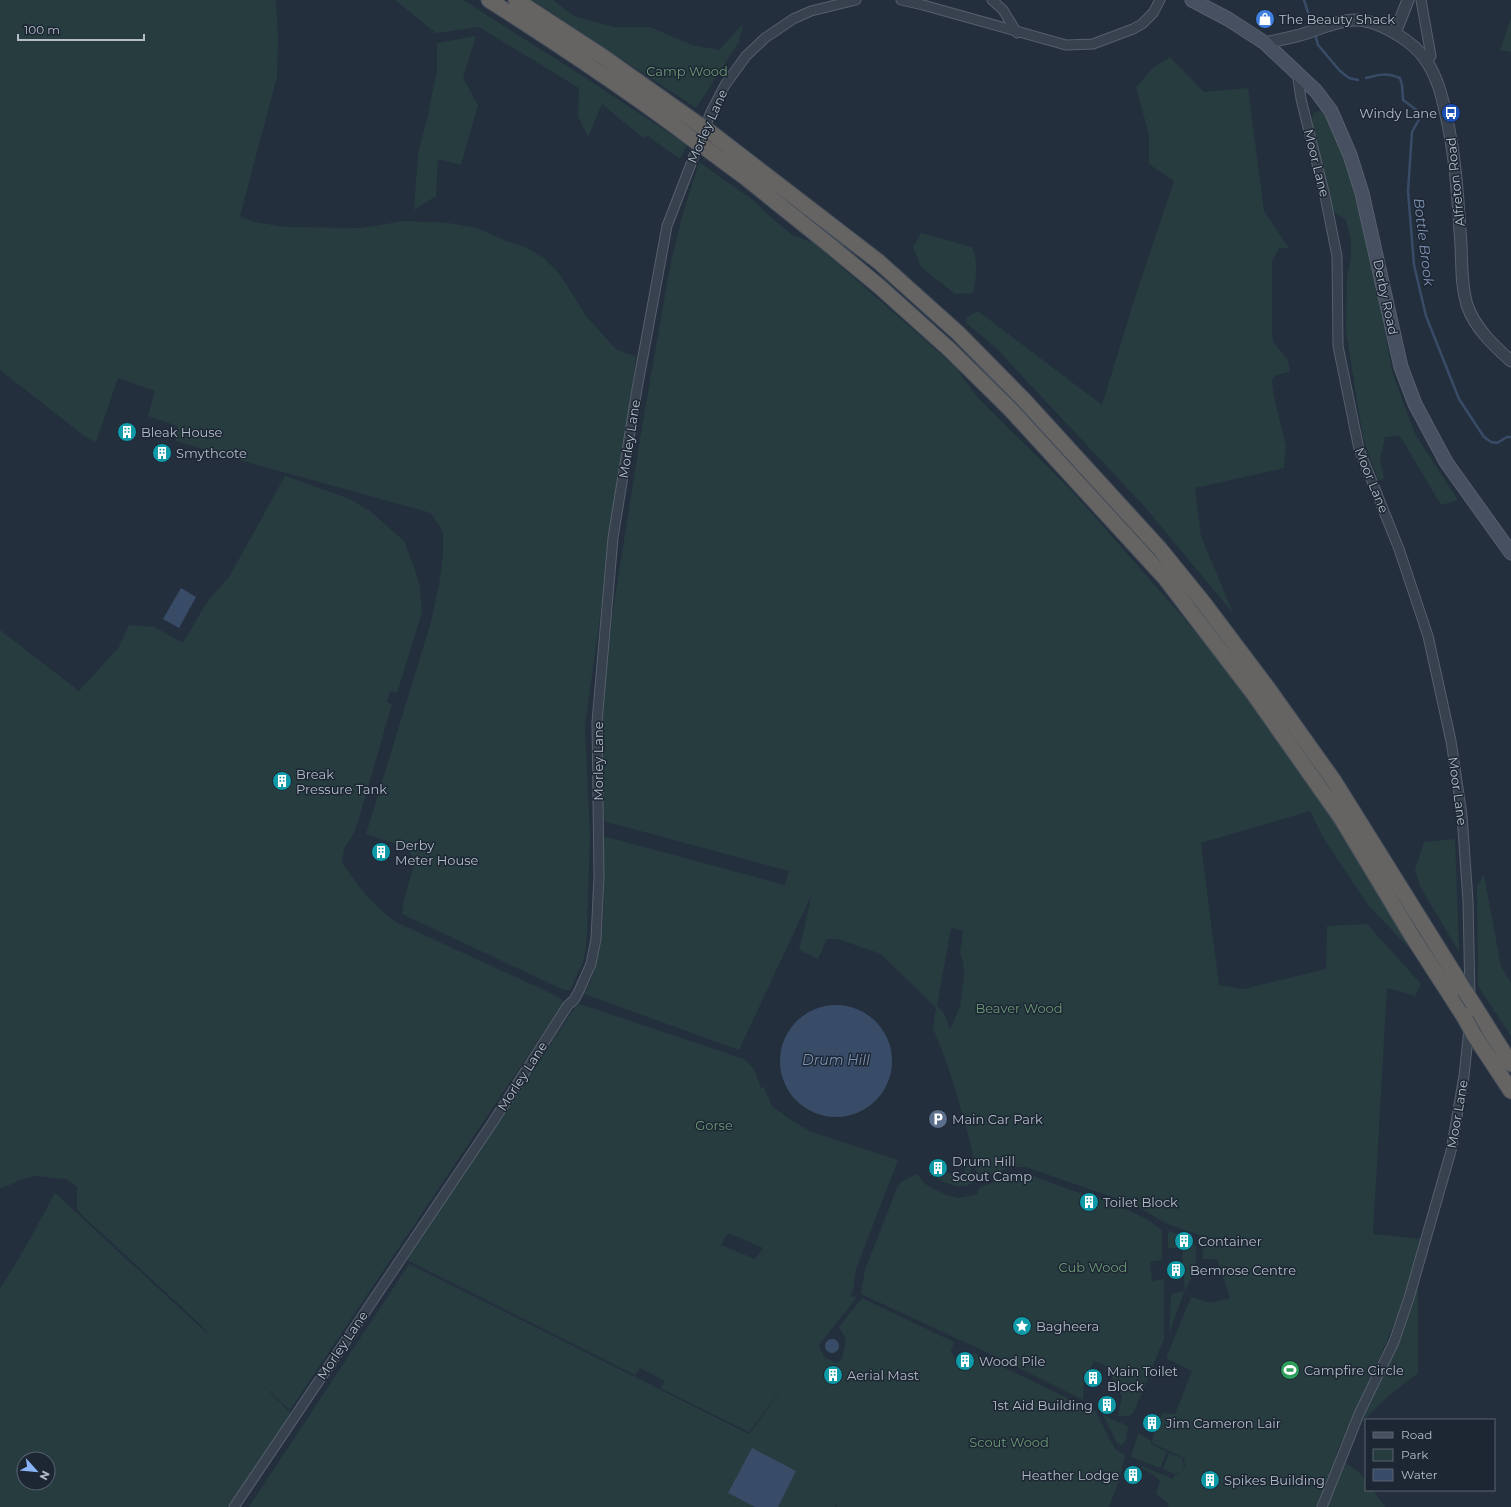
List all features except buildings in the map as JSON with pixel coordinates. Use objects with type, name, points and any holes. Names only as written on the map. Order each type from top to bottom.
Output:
[{"type":"highway","points":[[489,0],[595,69],[746,178],[880,287],[950,350],[1011,410],[1165,578],[1254,693],[1341,818],[1412,936],[1470,1013],[1511,1064]]},
{"type":"highway","points":[[516,0],[602,56],[710,132],[879,262],[958,333],[1024,400],[1160,549],[1203,602],[1263,681],[1334,782],[1465,991],[1474,1035],[1511,1091]]},
{"type":"main road","points":[[1192,0],[1228,19],[1265,43]]},
{"type":"main road","name":"Derby Road","points":[[1265,43],[1316,91],[1331,111],[1350,154],[1362,193],[1401,367],[1416,404],[1446,462],[1511,553]]},
{"type":"street","name":"Morley Lane","points":[[234,1507],[491,1125],[568,1005],[574,1000],[591,964],[596,939],[600,876],[597,722],[613,538],[637,389],[667,226],[711,112],[725,85],[746,56],[765,38],[793,18],[811,11],[856,0]]},
{"type":"street","points":[[901,0],[937,4],[1017,32],[1066,46],[1093,44],[1129,31],[1142,24],[1153,13],[1160,0]]},
{"type":"street","points":[[992,0],[1003,10],[1017,32]]},
{"type":"street","points":[[1395,33],[1408,0]]},
{"type":"street","points":[[1421,0],[1431,56],[1427,63]]},
{"type":"street","name":"Alfreton Road","points":[[1265,43],[1299,35],[1344,21],[1356,20],[1384,26],[1407,40],[1422,56],[1427,63],[1441,93],[1456,167],[1462,255],[1462,283],[1467,304],[1478,327],[1492,344],[1511,361]]},
{"type":"street","name":"Moor Lane","points":[[1297,72],[1301,99],[1325,196],[1337,256],[1338,346],[1359,449],[1399,549],[1428,636],[1451,741],[1462,815],[1468,901],[1471,977],[1468,1044],[1464,1076],[1444,1175],[1394,1342],[1359,1414],[1322,1507]]},
{"type":"green space","points":[[0,0],[276,0],[278,37],[277,77],[240,216],[254,222],[286,227],[361,228],[405,221],[448,223],[477,228],[506,241],[523,246],[544,258],[559,273],[586,316],[616,349],[636,357],[585,726],[590,836],[586,949],[583,962],[570,990],[564,990],[402,914],[404,899],[413,869],[412,856],[405,847],[366,834],[431,622],[439,585],[443,554],[443,532],[431,513],[176,441],[177,426],[148,416],[155,391],[118,378],[96,442],[83,435],[0,370]]},
{"type":"green space","points":[[395,0],[463,0],[586,78],[687,145],[680,159],[646,135],[643,138],[602,104],[588,137],[578,116],[579,88],[479,27],[436,33]]},
{"type":"green space","name":"Camp Wood","points":[[532,0],[553,0],[574,16],[614,27],[650,27],[692,45],[719,50],[743,24],[739,42],[696,108]]},
{"type":"green space","points":[[1511,18],[1511,52],[1500,50]]},
{"type":"green space","points":[[476,36],[463,78],[478,105],[461,165],[438,159],[436,196],[414,210],[418,154],[437,70],[437,43]]},
{"type":"green space","points":[[1170,57],[1204,92],[1248,88],[1264,211],[1289,248],[1279,248],[1272,261],[1273,342],[1288,360],[1290,372],[1276,375],[1272,381],[1274,397],[1286,446],[1284,468],[1195,488],[1201,536],[1233,613],[1144,506],[995,347],[966,323],[967,317],[978,311],[1102,405],[1135,297],[1174,181],[1149,164],[1149,135],[1136,87],[1154,67]]},
{"type":"green space","points":[[1322,110],[1349,162],[1361,209],[1393,374],[1415,434],[1458,500],[1441,505],[1400,436],[1385,437],[1380,460],[1384,479],[1378,480],[1363,438],[1346,331],[1347,276],[1351,259],[1351,241],[1346,220],[1333,211],[1324,182],[1318,144],[1312,122],[1313,113]]},
{"type":"green space","name":"Beaver Wood","points":[[699,162],[753,200],[792,235],[814,243],[956,368],[979,399],[1072,491],[1182,616],[1254,704],[1327,805],[1417,953],[1411,950],[1368,905],[1324,839],[1310,811],[1201,843],[1219,985],[1243,989],[1326,969],[1327,926],[1367,924],[1421,984],[1415,996],[1387,988],[1373,1234],[1422,1239],[1406,1295],[1335,1456],[1359,1472],[1365,1480],[1365,1491],[1374,1491],[1385,1507],[1168,1507],[1169,1504],[1156,1494],[1160,1481],[1154,1475],[1142,1468],[1142,1466],[1173,1479],[1175,1475],[1180,1474],[1185,1466],[1184,1458],[1152,1443],[1154,1432],[1162,1413],[1175,1414],[1192,1371],[1166,1358],[1191,1297],[1211,1303],[1230,1298],[1217,1259],[1202,1259],[1205,1237],[1165,1223],[1135,1205],[1026,1167],[1011,1167],[978,1179],[965,1123],[948,1066],[933,1028],[936,1008],[881,954],[838,939],[827,939],[818,959],[799,950],[812,894],[739,1050],[584,994],[592,977],[598,958],[601,938],[604,896],[603,836],[785,885],[789,871],[603,821],[600,734],[612,616],[643,421],[669,272],[681,220]],"holes":[[[951,928],[963,931],[960,953],[963,962],[964,975],[960,1007],[950,1029],[944,1013],[937,1006]]]},
{"type":"green space","points":[[921,233],[972,247],[976,259],[976,275],[973,293],[955,294],[921,267],[913,247]]},
{"type":"green space","points":[[285,476],[350,499],[370,511],[404,541],[420,586],[422,613],[397,693],[390,691],[387,702],[392,704],[360,815],[354,833],[344,848],[342,862],[354,880],[373,903],[398,923],[561,998],[563,1003],[290,1410],[258,1381],[293,1415],[231,1507],[0,1507],[0,1289],[25,1248],[55,1193],[212,1338],[200,1324],[84,1217],[77,1209],[77,1187],[66,1179],[35,1176],[23,1179],[0,1189],[0,630],[79,691],[119,647],[129,625],[154,627],[183,643],[207,602],[229,577]]},
{"type":"green space","points":[[1455,839],[1459,952],[1420,886],[1415,870],[1424,842]]},
{"type":"green space","points":[[1484,875],[1501,966],[1511,983],[1511,1036],[1478,986],[1477,886]]},
{"type":"green space","points":[[580,1004],[744,1059],[754,1069],[761,1088],[764,1087],[772,1106],[794,1122],[812,1132],[898,1160],[856,1269],[853,1291],[850,1296],[857,1297],[819,1345],[824,1357],[837,1363],[842,1359],[846,1340],[839,1327],[862,1298],[954,1342],[951,1351],[956,1362],[965,1368],[974,1353],[1096,1412],[1115,1449],[1125,1455],[1119,1481],[1109,1507],[836,1507],[837,1504],[835,1507],[778,1507],[728,1493],[755,1507],[249,1507],[409,1264],[749,1434],[790,1378],[749,1432],[660,1388],[665,1381],[640,1368],[635,1375],[407,1260],[576,1006]],"holes":[[[728,1233],[763,1248],[755,1259],[721,1245]]]},
{"type":"green space","points":[[965,1164],[970,1165],[973,1183],[967,1185],[951,1185],[929,1175],[932,1169],[964,1177]]},
{"type":"green space","name":"Cub Wood","points":[[917,1174],[925,1184],[946,1195],[959,1198],[978,1194],[977,1190],[983,1186],[1015,1174],[1030,1175],[1082,1194],[1078,1205],[1089,1209],[1094,1197],[1138,1214],[1162,1230],[1162,1260],[1150,1262],[1152,1281],[1164,1279],[1164,1339],[1134,1412],[1129,1416],[1118,1416],[1122,1396],[1106,1366],[1094,1361],[1084,1382],[1083,1400],[1001,1359],[861,1294],[865,1270],[897,1188],[901,1182]]},
{"type":"green space","points":[[1168,1231],[1181,1235],[1181,1248],[1168,1248]]},
{"type":"green space","points":[[1191,1237],[1195,1243],[1196,1264],[1185,1291],[1182,1247],[1191,1246]]},
{"type":"green space","points":[[1418,1284],[1418,1373],[1385,1399],[1361,1423],[1378,1389],[1406,1319]]},
{"type":"green space","points":[[1185,1291],[1179,1307],[1169,1335],[1171,1294]]},
{"type":"green space","points":[[1103,1415],[1128,1426],[1126,1440],[1122,1445],[1117,1443]]},
{"type":"green space","points":[[1138,1434],[1151,1441],[1151,1444],[1167,1452],[1160,1468],[1131,1457]]},
{"type":"green space","points":[[1169,1453],[1182,1458],[1184,1466],[1180,1473],[1175,1474],[1163,1469]]},
{"type":"water","points":[[181,588],[196,597],[179,628],[163,619]]},
{"type":"water","name":"Drum Hill","points":[[836,1005],[858,1009],[876,1021],[888,1039],[892,1061],[888,1083],[876,1101],[858,1113],[836,1117],[814,1113],[796,1101],[784,1083],[780,1061],[784,1039],[796,1021],[814,1009]]},
{"type":"water","points":[[832,1339],[837,1341],[839,1346],[837,1351],[832,1353],[827,1351],[825,1346],[827,1341]]},
{"type":"water","points":[[752,1448],[796,1471],[778,1507],[755,1507],[728,1493]]},
{"type":"waterway","name":"Bottle Brook","points":[[1304,0],[1313,28]]},
{"type":"waterway","name":"Bottle Brook","points":[[1315,34],[1318,45],[1340,71],[1349,78],[1358,80]]},
{"type":"waterway","name":"Bottle Brook","points":[[1366,78],[1383,75],[1391,75],[1400,78],[1403,100],[1422,114],[1412,132],[1408,191],[1414,265],[1426,316],[1459,399],[1484,437],[1491,442],[1497,443],[1507,437],[1511,437]]},
{"type":"place","name":"The Beauty Shack","points":[[1265,19]]},
{"type":"place","name":"Windy Lane","points":[[1451,113]]},
{"type":"place","name":"Bleak House","points":[[127,432]]},
{"type":"place","name":"Smythcote","points":[[162,453]]},
{"type":"place","name":"Break Pressure Tank","points":[[282,781]]},
{"type":"place","name":"Derby Meter House","points":[[381,852]]},
{"type":"place","name":"Main Car Park","points":[[938,1119]]},
{"type":"place","name":"Drum Hill Scout Camp","points":[[938,1168]]},
{"type":"place","name":"Toilet Block","points":[[1089,1202]]},
{"type":"place","name":"Container","points":[[1184,1241]]},
{"type":"place","name":"Bemrose Centre","points":[[1176,1270]]},
{"type":"place","name":"Bagheera","points":[[1022,1326]]},
{"type":"place","name":"Wood Pile","points":[[965,1361]]},
{"type":"place","name":"Campfire Circle","points":[[1290,1370]]},
{"type":"place","name":"Aerial Mast","points":[[833,1375]]},
{"type":"place","name":"Main Toilet Block","points":[[1093,1378]]},
{"type":"place","name":"1st Aid Building","points":[[1107,1405]]},
{"type":"place","name":"Jim Cameron Lair","points":[[1152,1423]]},
{"type":"place","name":"Heather Lodge","points":[[1133,1475]]},
{"type":"place","name":"Spikes Building","points":[[1210,1480]]},
{"type":"park label","name":"Gorse","points":[[714,1125]]},
{"type":"park label","name":"Scout Wood","points":[[1009,1442]]}]
